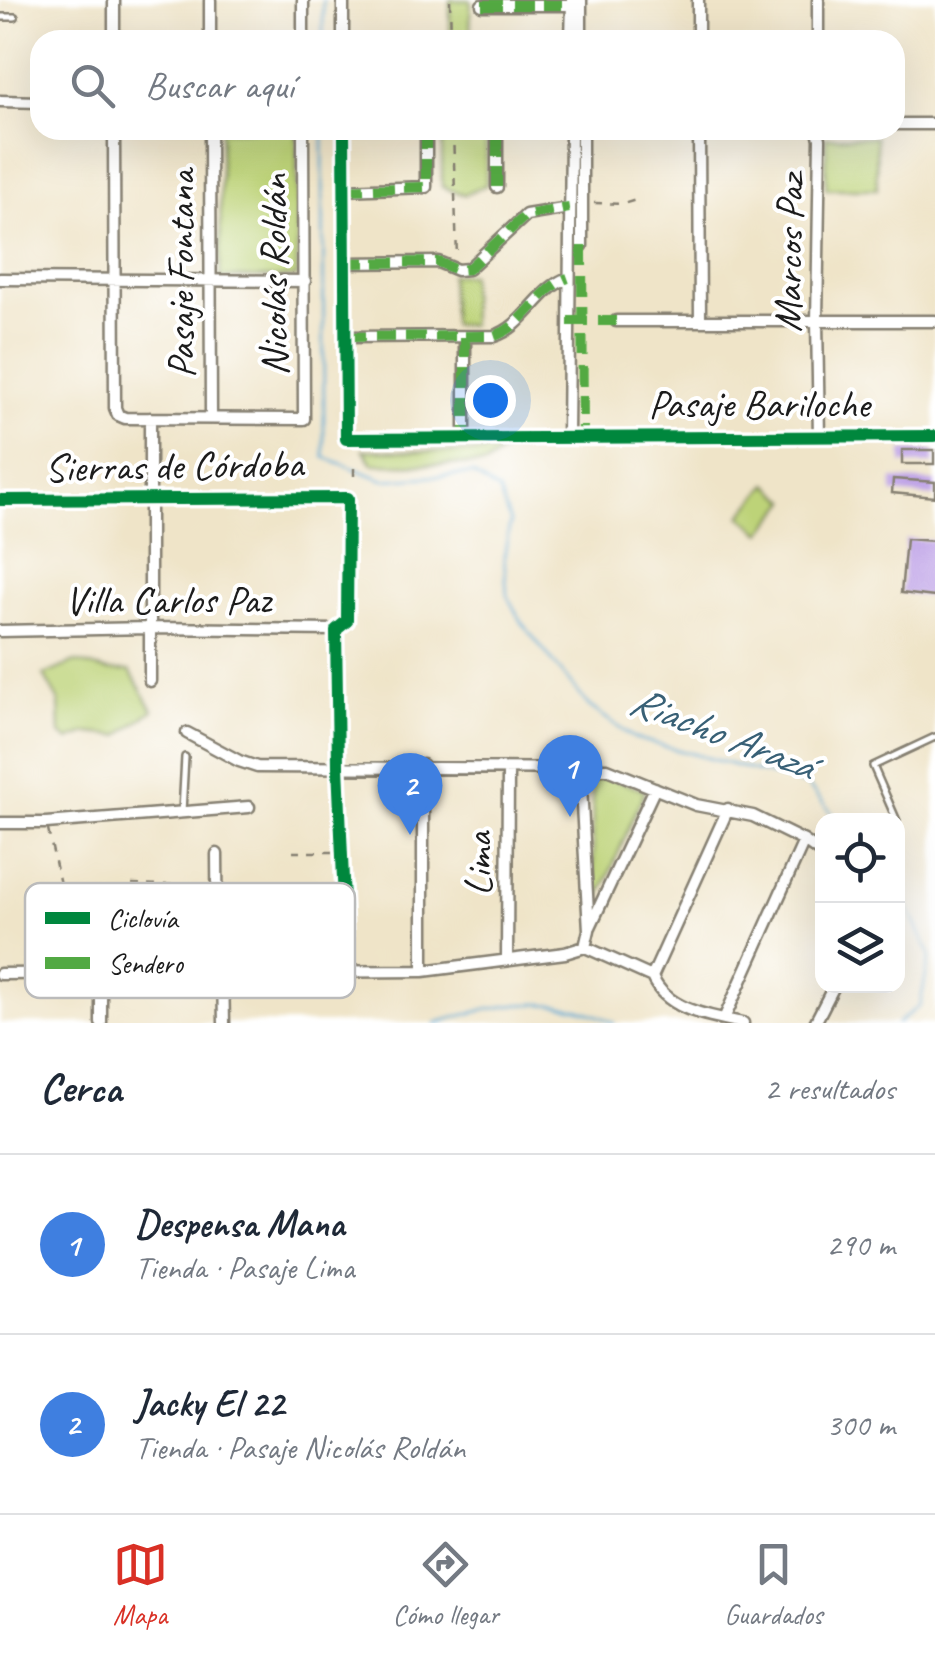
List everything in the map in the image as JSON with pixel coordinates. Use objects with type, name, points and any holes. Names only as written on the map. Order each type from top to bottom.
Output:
[{"type":"street","points":[[114,0],[114,30]]},
{"type":"street","points":[[210,0],[210,30]]},
{"type":"street","points":[[303,0],[303,30]]},
{"type":"street","points":[[343,0],[344,30]]},
{"type":"street","points":[[698,0],[698,30]]},
{"type":"street","points":[[818,0],[818,30]]},
{"type":"street","points":[[482,4],[575,2]]},
{"type":"street","points":[[572,30],[575,2]]},
{"type":"street","points":[[575,2],[579,30]]},
{"type":"street","points":[[0,101],[30,102]]},
{"type":"street","points":[[905,124],[935,124]]},
{"type":"street","points":[[114,140],[115,408],[118,415],[211,418]]},
{"type":"street","name":"Pasaje Fontana","points":[[210,140],[211,418]]},
{"type":"street","name":"Nicolás Roldán","points":[[211,418],[304,419],[303,140]]},
{"type":"street","points":[[344,140],[345,337],[494,336],[510,330],[554,283],[568,278]]},
{"type":"street","points":[[344,190],[426,187],[426,140]]},
{"type":"street","points":[[497,140],[497,187]]},
{"type":"street","points":[[568,437],[571,140]]},
{"type":"street","points":[[582,140],[582,246]]},
{"type":"street","points":[[698,140],[700,321]]},
{"type":"street","name":"Marcos Paz","points":[[819,437],[820,140]]},
{"type":"street","points":[[345,263],[438,262],[457,270],[468,268],[526,215],[569,208]]},
{"type":"street","points":[[0,279],[306,282]]},
{"type":"street","points":[[616,321],[935,320]]},
{"type":"street","name":"Pasaje Bariloche","points":[[345,337],[346,438],[935,436]]},
{"type":"street","points":[[465,337],[465,437]]},
{"type":"street","points":[[150,418],[150,681]]},
{"type":"street","name":"Sierras de Córdoba","points":[[0,500],[348,498],[347,621],[336,630]]},
{"type":"street","points":[[336,630],[343,883]]},
{"type":"street","name":"Villa Carlos Paz","points":[[0,631],[336,630]]},
{"type":"street","points":[[187,733],[257,766],[607,769],[696,804],[753,816],[815,849]]},
{"type":"street","points":[[423,971],[424,766]]},
{"type":"street","points":[[580,769],[588,930],[585,946]]},
{"type":"street","name":"Lima","points":[[507,959],[508,770]]},
{"type":"street","points":[[588,930],[656,788]]},
{"type":"street","points":[[0,823],[249,807]]},
{"type":"street","points":[[652,978],[728,809]]},
{"type":"street","points":[[724,1019],[804,841]]},
{"type":"street","points":[[217,854],[217,883]]},
{"type":"street","points":[[355,970],[423,971],[565,953],[585,946],[652,978],[659,992],[688,1010],[743,1023]]},
{"type":"street","points":[[816,1022],[830,993]]},
{"type":"street","points":[[223,998],[224,1023]]},
{"type":"lane","points":[[0,17],[15,17]]},
{"type":"lane","points":[[893,813],[873,766],[935,737]]},
{"type":"lane","points":[[182,812],[185,757]]},
{"type":"path","points":[[450,0],[451,30]]},
{"type":"path","points":[[454,140],[457,270]]},
{"type":"path","points":[[582,203],[623,204],[636,200]]},
{"type":"path","points":[[354,460],[354,476]]},
{"type":"path","points":[[46,823],[60,883]]},
{"type":"path","points":[[293,852],[342,852]]},
{"type":"green space","points":[[450,0],[471,0],[470,30],[450,30]]},
{"type":"green space","points":[[221,140],[297,140],[297,277],[220,278]]},
{"type":"green space","points":[[442,140],[486,140],[486,185],[464,195],[442,187]]},
{"type":"green space","points":[[826,140],[876,140],[877,189],[826,189]]},
{"type":"green space","points":[[450,275],[470,275],[471,325],[452,325]]},
{"type":"green space","points":[[364,450],[502,453],[485,465],[373,464]]},
{"type":"green space","points":[[768,484],[788,501],[762,533],[741,516]]},
{"type":"green space","points":[[75,662],[109,671],[130,671],[153,710],[119,736],[87,733],[68,740],[60,734],[59,702],[44,675]]},
{"type":"green space","points":[[592,773],[645,790],[594,910]]},
{"type":"building","points":[[902,450],[934,450],[934,464],[902,464]]},
{"type":"building","points":[[893,479],[935,482],[935,497],[892,493]]},
{"type":"building","points":[[906,539],[935,541],[935,597],[901,593]]},
{"type":"waterway","points":[[323,0],[323,30]]},
{"type":"waterway","name":"Riacho Arazá","points":[[323,140],[324,457],[384,480],[472,474],[499,492],[510,522],[504,557],[507,595],[521,622],[589,706],[634,738],[807,785],[832,813]]},
{"type":"waterway","name":"Riacho Arazá","points":[[898,1023],[920,1005],[930,955],[905,900]]},
{"type":"waterway","name":"Riacho Arazá","points":[[436,1023],[526,1004],[570,1007],[614,1023]]},
{"type":"marked path","points":[[482,5],[572,5]]},
{"type":"marked path","points":[[344,190],[426,187],[426,140]]},
{"type":"marked path","points":[[497,140],[497,187]]},
{"type":"marked path","points":[[345,263],[438,262],[457,270],[468,269],[526,215],[569,208]]},
{"type":"marked path","points":[[582,246],[583,437]]},
{"type":"marked path","points":[[345,337],[494,336],[515,324],[548,290],[568,278]]},
{"type":"marked path","points":[[568,321],[616,321]]},
{"type":"marked path","points":[[465,337],[465,437]]},
{"type":"cycle path","points":[[344,140],[346,439],[935,436]]},
{"type":"cycle path","points":[[0,500],[348,498],[347,621],[336,630],[343,883]]},
{"type":"place","name":"Despensa Mana","points":[[570,817]]},
{"type":"place","name":"Jacky El 22","points":[[410,835]]}]
